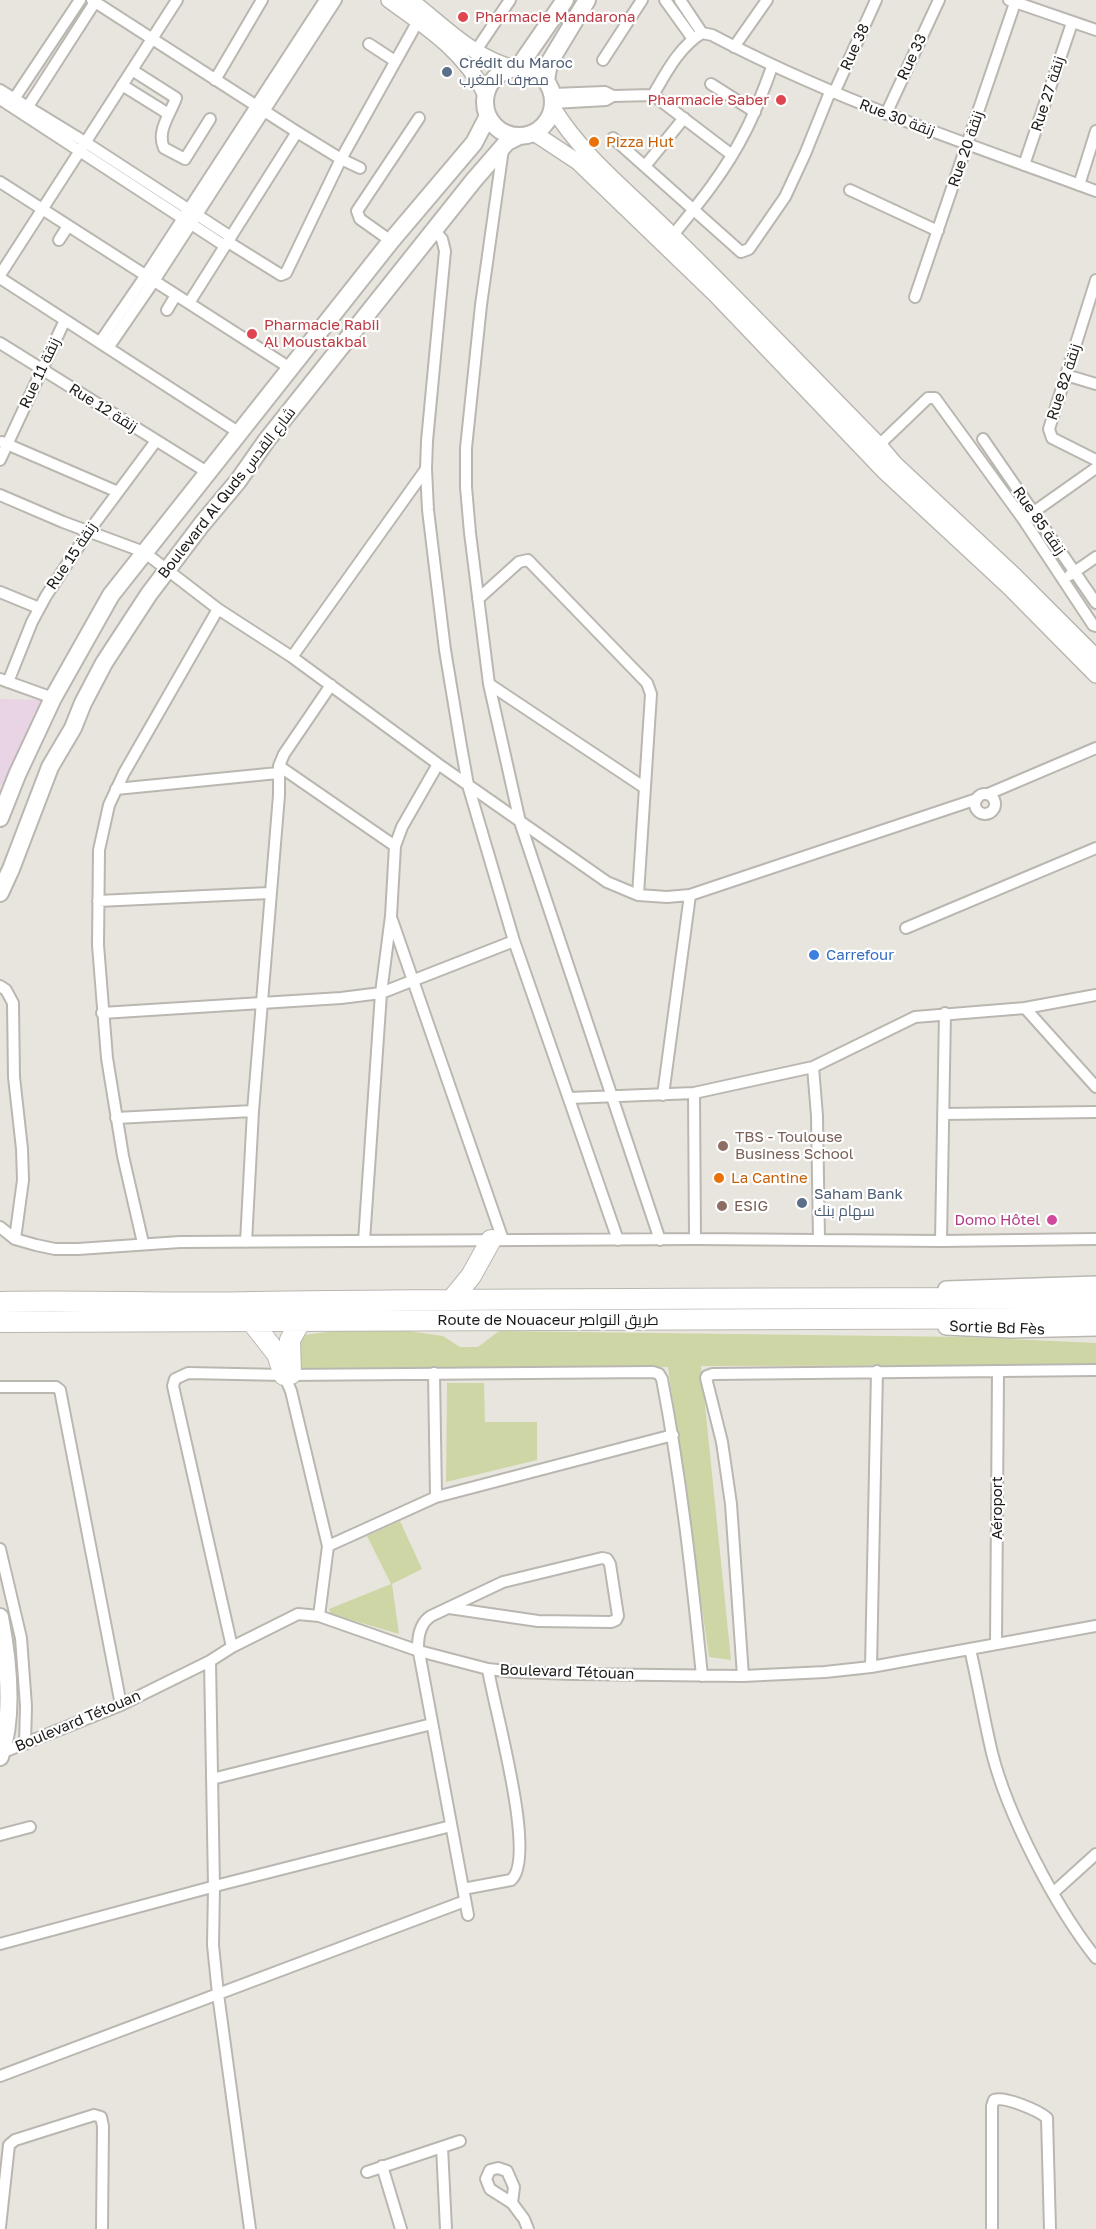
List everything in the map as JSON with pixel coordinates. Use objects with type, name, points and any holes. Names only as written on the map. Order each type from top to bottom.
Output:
[{"type":"highway","points":[[488,1298],[483,1278],[498,1236]]},
{"type":"highway","points":[[453,1298],[498,1236]]},
{"type":"highway","name":"Route de Nouaceur طريق النواصر","points":[[0,1302],[80,1300],[252,1302],[453,1298],[1096,1298]]},
{"type":"highway","name":"Route de Nouaceur طريق النواصر","points":[[0,1322],[1096,1318]]},
{"type":"highway","points":[[252,1322],[277,1354],[289,1380]]},
{"type":"highway","points":[[289,1380],[290,1340],[300,1322]]},
{"type":"main road","points":[[389,0],[418,21],[472,69],[486,95],[488,116],[501,130],[526,134],[578,162],[716,295],[878,464],[1009,587],[1096,675]]},
{"type":"main road","points":[[410,0],[475,52],[493,62],[531,70],[551,96],[577,142],[673,235],[895,464],[1015,576],[1096,657]]},
{"type":"main road","points":[[486,95],[496,77],[516,68],[565,0]]},
{"type":"main road","points":[[526,134],[543,127],[549,118],[551,96],[549,63],[587,0]]},
{"type":"main road","name":"Boulevard Al Quds شارع القدس","points":[[0,818],[53,698],[111,595],[391,241],[474,143],[488,116]]},
{"type":"main road","name":"Boulevard Al Quds شارع القدس","points":[[0,892],[48,773],[118,640],[202,524],[435,231],[504,146],[526,134]]},
{"type":"main road","points":[[894,1298],[908,1293],[942,1290],[1096,1284]]},
{"type":"main road","name":"Sortie Bd Fès","points":[[899,1319],[965,1328],[1010,1330],[1096,1328]]},
{"type":"main road","points":[[0,1617],[6,1650],[7,1690],[6,1725],[1,1755]]},
{"type":"street","points":[[14,99],[80,0]]},
{"type":"street","points":[[177,0],[122,85],[108,117],[82,147],[66,179],[42,209],[0,277],[238,432]]},
{"type":"street","points":[[215,80],[262,0]]},
{"type":"street","points":[[104,345],[190,216],[325,0]]},
{"type":"street","points":[[259,108],[336,0]]},
{"type":"street","points":[[475,52],[510,0]]},
{"type":"street","points":[[603,60],[642,0]]},
{"type":"street","points":[[680,0],[697,36]]},
{"type":"street","points":[[734,47],[767,0]]},
{"type":"street","name":"Rue 38","points":[[694,210],[741,252],[747,251],[785,197],[876,0]]},
{"type":"street","name":"Rue 33","points":[[886,114],[939,0]]},
{"type":"street","points":[[27,108],[94,1],[297,132],[360,168]]},
{"type":"street","points":[[667,1],[697,36]]},
{"type":"street","points":[[1013,1],[1096,30]]},
{"type":"street","name":"Rue 20 زنقة","points":[[915,297],[1013,1]]},
{"type":"street","points":[[0,99],[82,147],[228,242],[284,275],[341,159],[418,21]]},
{"type":"street","name":"Rue 27 زنقة","points":[[1024,165],[1072,23]]},
{"type":"street","name":"Rue 30 زنقة","points":[[697,36],[712,35],[772,67],[886,114],[1096,191]]},
{"type":"street","points":[[653,95],[681,52],[697,36]]},
{"type":"street","points":[[369,44],[395,61]]},
{"type":"street","points":[[673,235],[694,210],[732,155],[755,112],[772,67]]},
{"type":"street","points":[[132,70],[176,98],[167,113],[162,144],[164,148],[182,159],[186,158],[210,119]]},
{"type":"street","points":[[711,84],[755,112]]},
{"type":"street","points":[[122,85],[167,113]]},
{"type":"street","points":[[0,90],[82,147]]},
{"type":"street","points":[[551,96],[606,100],[612,96],[653,95],[732,155]]},
{"type":"street","points":[[391,241],[360,219],[357,211],[419,118]]},
{"type":"street","points":[[645,166],[684,118]]},
{"type":"street","points":[[1079,185],[1096,131]]},
{"type":"street","points":[[189,303],[297,132]]},
{"type":"street","points":[[613,138],[694,210]]},
{"type":"street","points":[[504,146],[481,305],[466,448],[467,498],[489,684],[520,822],[660,1240]]},
{"type":"street","points":[[0,182],[290,368]]},
{"type":"street","points":[[850,190],[938,231]]},
{"type":"street","points":[[59,240],[68,226]]},
{"type":"street","points":[[435,231],[442,239],[445,251],[427,441],[428,510],[445,650],[468,785],[514,941],[618,1240]]},
{"type":"street","name":"Rue 82 زنقة","points":[[1096,280],[1049,429],[1050,436],[1096,460]]},
{"type":"street","points":[[167,310],[176,295]]},
{"type":"street","name":"Rue 11 زنقة","points":[[0,460],[3,443],[65,320]]},
{"type":"street","name":"Rue 12 زنقة","points":[[0,343],[207,472]]},
{"type":"street","points":[[1066,375],[1096,384]]},
{"type":"street","points":[[879,445],[928,398],[934,397],[1023,519],[1093,625],[1096,626]]},
{"type":"street","name":"Rue 85 زنقة","points":[[983,439],[1096,603]]},
{"type":"street","name":"Rue 15 زنقة","points":[[4,680],[39,608],[89,531],[156,441]]},
{"type":"street","points":[[3,443],[118,492]]},
{"type":"street","points":[[1023,519],[1096,468]]},
{"type":"street","points":[[292,657],[426,469]]},
{"type":"street","points":[[0,495],[144,552],[218,609],[292,657],[520,822],[607,882],[638,895],[661,897],[690,895],[976,799],[1096,748]]},
{"type":"street","points":[[1063,580],[1096,557]]},
{"type":"street","points":[[478,598],[519,562],[528,560],[644,680],[651,694],[638,895]]},
{"type":"street","points":[[0,591],[39,608]]},
{"type":"street","points":[[143,1243],[116,1118],[102,1013],[98,945],[99,850],[109,805],[116,789],[218,609]]},
{"type":"street","points":[[4,680],[53,698]]},
{"type":"street","points":[[489,684],[645,788]]},
{"type":"street","points":[[246,1242],[269,893],[279,795],[278,770],[284,754],[331,685]]},
{"type":"street","points":[[364,1242],[381,993],[391,916],[395,846],[402,827],[438,764]]},
{"type":"street","points":[[116,789],[278,770],[395,846]]},
{"type":"street","points":[[976,799],[977,810],[983,814],[989,813],[995,804],[993,798],[988,794]]},
{"type":"street","points":[[906,928],[1096,848]]},
{"type":"street","points":[[98,901],[269,893]]},
{"type":"street","points":[[663,1095],[690,895]]},
{"type":"street","points":[[391,916],[498,1236]]},
{"type":"street","points":[[102,1013],[381,993],[514,941]]},
{"type":"street","points":[[0,986],[6,990],[13,1003],[14,1065],[22,1149],[23,1180],[15,1239]]},
{"type":"street","points":[[569,1098],[694,1093],[813,1067],[915,1017],[1025,1008],[1096,995]]},
{"type":"street","points":[[1025,1008],[1096,1087]]},
{"type":"street","points":[[941,1241],[945,1013]]},
{"type":"street","points":[[813,1067],[817,1116],[819,1239]]},
{"type":"street","points":[[694,1093],[695,1239]]},
{"type":"street","points":[[116,1118],[253,1111]]},
{"type":"street","points":[[943,1114],[1096,1112]]},
{"type":"street","points":[[0,1227],[15,1239],[55,1249],[143,1243],[364,1242],[498,1236],[618,1240],[1096,1239]]},
{"type":"street","points":[[743,1676],[731,1504],[722,1442],[706,1378],[713,1374],[1096,1370]]},
{"type":"street","points":[[871,1667],[877,1371]]},
{"type":"street","points":[[232,1647],[173,1386],[175,1379],[188,1373],[289,1380],[434,1373],[653,1372],[659,1374],[662,1380],[673,1435],[688,1537],[702,1676]]},
{"type":"street","name":"Aéroport","points":[[996,1644],[998,1372]]},
{"type":"street","points":[[434,1373],[436,1497]]},
{"type":"street","points":[[289,1380],[328,1546],[319,1616]]},
{"type":"street","points":[[0,1387],[56,1387],[60,1390],[121,1705]]},
{"type":"street","points":[[328,1546],[436,1497],[673,1435]]},
{"type":"street","points":[[0,1549],[21,1638],[26,1706],[25,1744]]},
{"type":"street","points":[[449,1608],[538,1621],[611,1622],[618,1616],[610,1564],[605,1558],[503,1582],[431,1616],[424,1622],[419,1634],[419,1651],[468,1915]]},
{"type":"street","name":"Boulevard Tétouan","points":[[1,1755],[121,1705],[298,1614],[319,1616],[419,1651],[488,1669],[542,1674],[743,1676],[825,1672],[871,1667],[1096,1626]]},
{"type":"street","points":[[970,1649],[993,1754],[1003,1787],[1021,1830],[1054,1892],[1096,1958]]},
{"type":"street","points":[[210,1661],[213,1945],[250,2229]]},
{"type":"street","points":[[463,1889],[511,1880],[517,1874],[519,1865],[518,1817],[488,1669]]},
{"type":"street","points":[[212,1779],[432,1724]]},
{"type":"street","points":[[0,1944],[451,1826]]},
{"type":"street","points":[[0,1835],[30,1827]]},
{"type":"street","points":[[1054,1892],[1096,1854]]},
{"type":"street","points":[[0,2076],[465,1901]]},
{"type":"street","points":[[992,2229],[992,2106],[994,2100],[1001,2098],[1047,2118],[1050,2229]]},
{"type":"street","points":[[0,2228],[9,2145],[15,2140],[94,2115],[101,2117],[103,2126],[102,2229]]},
{"type":"street","points":[[367,2172],[460,2141]]},
{"type":"street","points":[[442,2147],[446,2229]]},
{"type":"street","points":[[382,2166],[401,2229]]},
{"type":"street","points":[[512,2203],[524,2219],[528,2229]]},
{"type":"shaded area","points":[[0,699],[43,700],[0,788]]},
{"type":"green space","points":[[373,1326],[443,1336],[460,1347],[478,1347],[499,1331],[965,1337],[1096,1343],[1096,1365],[701,1366],[731,1660],[709,1657],[668,1367],[297,1368],[297,1336]]},
{"type":"green space","points":[[447,1383],[484,1383],[485,1422],[537,1422],[537,1460],[446,1482]]},
{"type":"green space","points":[[400,1521],[422,1569],[392,1584],[399,1634],[331,1614],[329,1609],[391,1584],[367,1536]]},
{"type":"place","name":"Pharmacie Mandarona","points":[[463,17]]},
{"type":"place","name":"Crédit du Maroc مصرف المغرب","points":[[447,72]]},
{"type":"place","name":"Pharmacie Saber","points":[[781,100]]},
{"type":"place","name":"Pizza Hut","points":[[594,142]]},
{"type":"place","name":"Pharmacie Rabii Al Moustakbal","points":[[252,334]]},
{"type":"place","name":"Carrefour","points":[[814,955]]},
{"type":"place","name":"TBS - Toulouse Business School","points":[[723,1146]]},
{"type":"place","name":"La Cantine","points":[[719,1178]]},
{"type":"place","name":"Saham Bank سهام بنك","points":[[802,1203]]},
{"type":"place","name":"ESIG","points":[[722,1206]]},
{"type":"place","name":"Domo Hôtel","points":[[1052,1220]]}]
